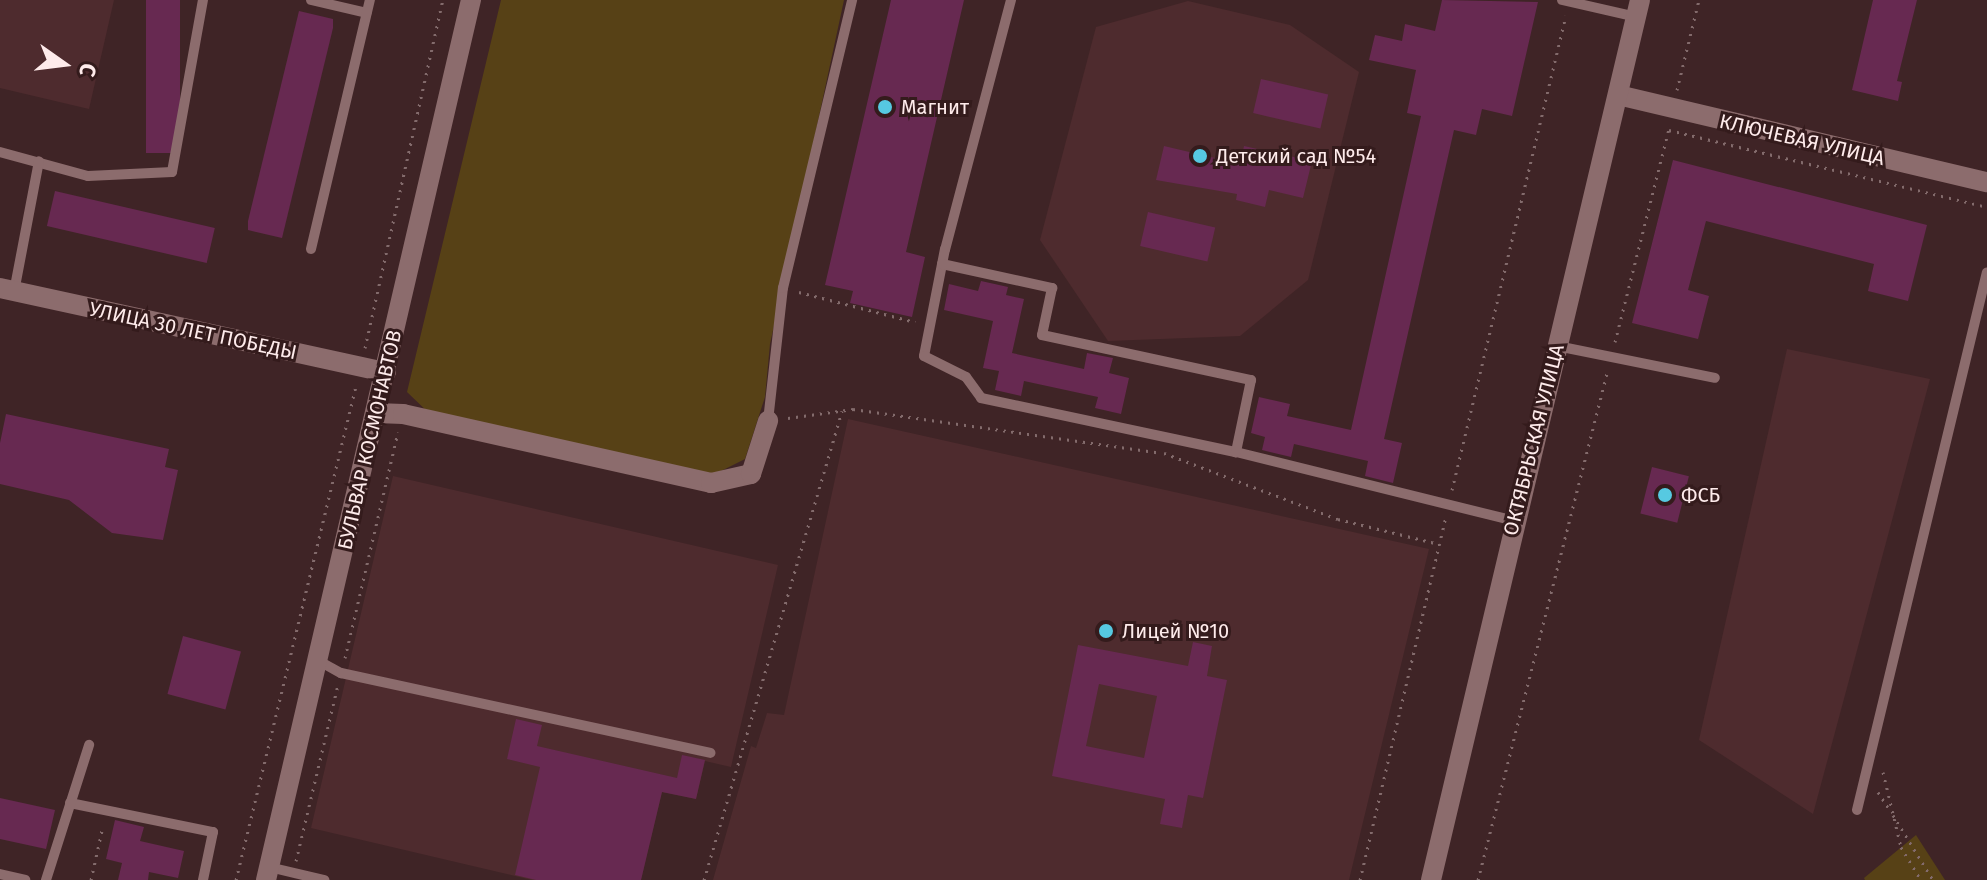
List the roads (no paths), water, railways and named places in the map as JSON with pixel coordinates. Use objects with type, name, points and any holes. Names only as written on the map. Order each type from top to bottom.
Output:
[{"type":"street","name":"БУЛЬВАР КОСМОНАВТОВ","points":[[268,873],[471,0]]},
{"type":"street","name":"ОКТЯБРЬСКАЯ УЛИЦА","points":[[1431,880],[1638,8]]},
{"type":"street","name":"КЛЮЧЕВАЯ УЛИЦА","points":[[1618,95],[1670,120],[1987,182]]},
{"type":"street","name":"УЛИЦА 30 ЛЕТ ПОБЕДЫ","points":[[7,290],[386,372]]},
{"type":"street","points":[[376,413],[403,414],[711,483],[751,474],[768,421]]},
{"type":"lane","points":[[0,152],[88,176],[172,172],[203,0]]},
{"type":"lane","points":[[311,0],[367,13]]},
{"type":"lane","points":[[311,249],[370,0]]},
{"type":"lane","points":[[768,421],[783,288],[852,0]]},
{"type":"lane","points":[[1011,0],[942,264],[924,356],[966,377],[981,398],[1236,452],[1514,521]]},
{"type":"lane","points":[[1566,1],[1638,8]]},
{"type":"lane","points":[[7,290],[39,161]]},
{"type":"lane","points":[[942,264],[1052,288],[1042,335],[1251,380],[1236,452]]},
{"type":"lane","points":[[1857,810],[1987,272]]},
{"type":"lane","points":[[1557,346],[1715,378]]},
{"type":"lane","points":[[319,661],[341,673],[710,753]]},
{"type":"lane","points":[[46,880],[89,745]]},
{"type":"lane","points":[[70,803],[213,832],[203,880]]},
{"type":"lane","points":[[268,873],[294,873],[324,880]]},
{"type":"lane","points":[[0,874],[25,880]]},
{"type":"place","name":"Магнит","points":[[885,107]]},
{"type":"place","name":"Детский сад №54","points":[[1200,156]]},
{"type":"place","name":"ФСБ","points":[[1665,495]]},
{"type":"place","name":"Лицей №10","points":[[1106,631]]}]
